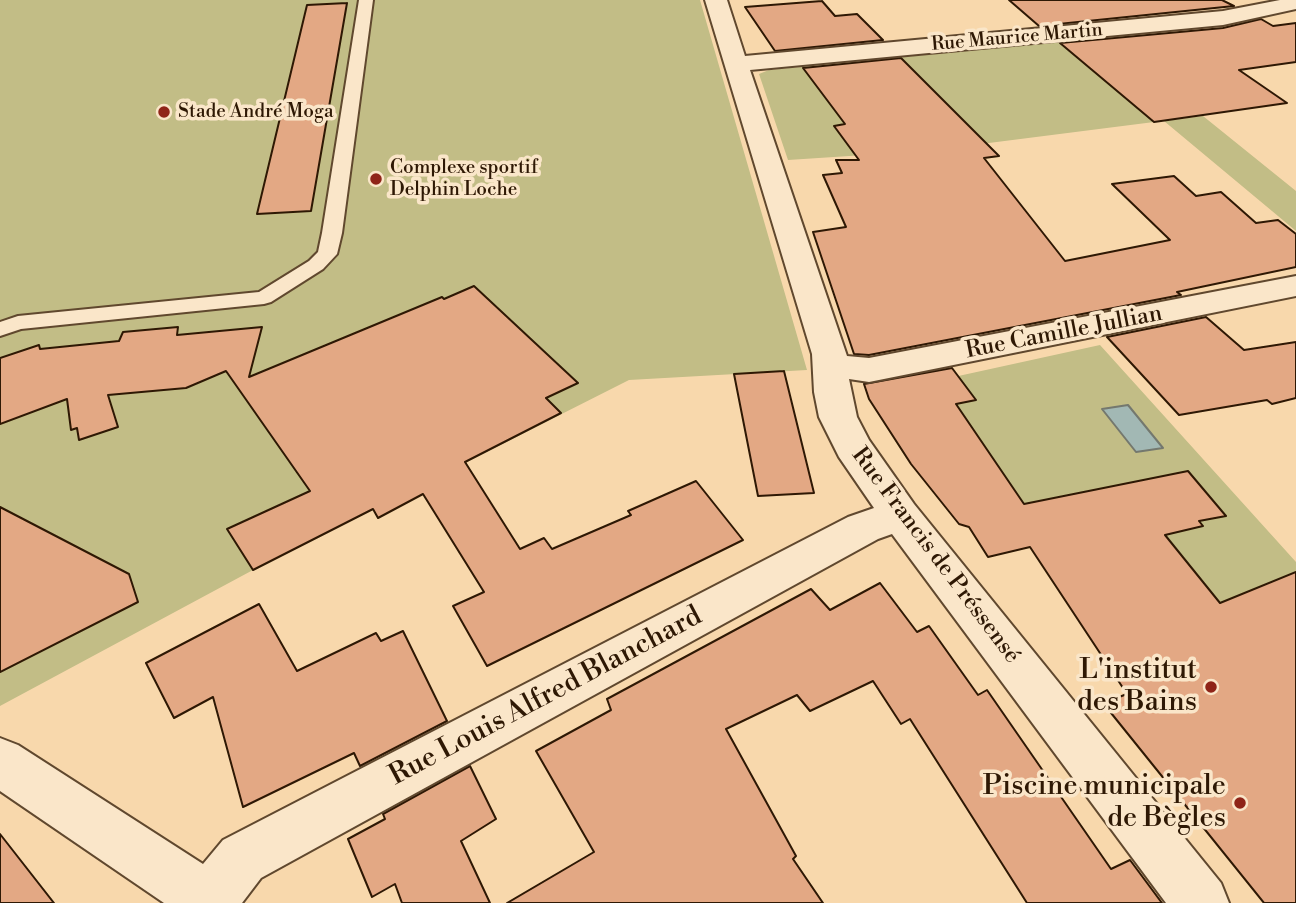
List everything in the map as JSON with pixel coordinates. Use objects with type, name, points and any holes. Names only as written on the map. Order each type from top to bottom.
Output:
[{"type":"street","name":"Rue Francis de Préssensé","points":[[716,0],[830,354],[832,392],[838,417],[860,458],[900,515],[1201,903]]},
{"type":"street","name":"Rue Maurice Martin","points":[[735,64],[1223,19],[1296,3]]},
{"type":"street","name":"Rue Camille Jullian","points":[[831,366],[869,370],[1296,286]]},
{"type":"street","name":"Rue Louis Alfred Blanchard","points":[[211,902],[243,859],[863,528],[900,515]]},
{"type":"street","points":[[0,762],[211,902]]},
{"type":"lane","points":[[0,329],[18,323],[264,298],[316,265],[327,254],[332,233],[366,0]]},
{"type":"shaded area","name":"Complexe sportif Delphin Loche","points":[[0,0],[700,0],[807,370],[629,380],[253,570],[0,706]]},
{"type":"shaded area","points":[[1059,42],[1154,122],[926,151],[788,160],[759,74],[769,70]]},
{"type":"shaded area","points":[[1203,116],[1296,191],[1296,231],[1164,121]]},
{"type":"shaded area","points":[[1100,345],[1296,562],[1296,604],[1239,626],[1153,519],[988,557],[969,527],[959,524],[906,458],[867,396]]},
{"type":"water","points":[[1128,405],[1163,448],[1136,452],[1102,409]]},
{"type":"building","points":[[1009,0],[1222,0],[1234,6],[1039,26]]},
{"type":"building","points":[[822,1],[835,16],[857,14],[883,40],[775,51],[745,7]]},
{"type":"building","points":[[347,3],[311,211],[257,214],[307,5]]},
{"type":"building","points":[[1261,19],[1273,26],[1296,23],[1296,62],[1239,70],[1287,103],[1154,122],[1060,43],[1223,28]]},
{"type":"building","points":[[901,58],[999,156],[984,158],[1065,261],[1170,240],[1112,184],[1174,176],[1196,196],[1221,192],[1256,223],[1278,220],[1296,234],[1296,267],[1177,292],[1181,295],[869,355],[854,354],[813,232],[846,227],[823,175],[842,173],[836,160],[859,160],[834,126],[845,124],[803,68]]},
{"type":"building","points":[[474,286],[578,383],[546,398],[561,413],[465,462],[520,549],[544,538],[552,549],[631,515],[628,511],[696,481],[743,540],[487,666],[453,606],[484,592],[423,494],[378,518],[373,509],[253,570],[227,529],[310,491],[226,371],[186,388],[108,395],[118,427],[79,440],[77,428],[71,430],[67,399],[0,424],[0,358],[39,345],[40,349],[119,341],[123,332],[178,327],[177,335],[262,327],[249,377]]},
{"type":"building","points":[[1206,317],[1244,350],[1296,342],[1296,398],[1272,404],[1267,400],[1179,415],[1107,337]]},
{"type":"building","points":[[952,368],[976,400],[956,404],[1024,504],[1188,471],[1226,516],[1199,521],[1203,526],[1165,535],[1220,603],[1296,572],[1296,903],[1264,903],[1103,703],[1127,694],[1030,547],[988,557],[969,527],[959,524],[911,464],[869,399],[864,384]]},
{"type":"building","points":[[784,371],[814,493],[758,496],[734,374]]},
{"type":"building","points":[[0,507],[129,574],[138,602],[0,672]]},
{"type":"building","points":[[880,583],[917,632],[929,626],[978,695],[987,690],[1111,869],[1130,860],[1162,903],[1027,903],[910,719],[901,724],[873,681],[810,711],[797,695],[726,729],[796,856],[793,859],[823,903],[507,903],[594,852],[536,751],[611,710],[607,699],[811,589],[830,610]]},
{"type":"building","points":[[259,604],[297,671],[376,633],[381,641],[403,631],[447,721],[360,766],[354,753],[243,807],[213,697],[174,718],[146,663]]},
{"type":"building","points":[[470,766],[496,819],[461,841],[490,903],[402,903],[395,884],[372,897],[348,839],[385,819],[383,814]]},
{"type":"building","points":[[0,834],[54,903],[0,903]]},
{"type":"place","name":"Stade André Moga","points":[[164,112]]},
{"type":"place","name":"Complexe sportif Delphin Loche","points":[[376,179]]},
{"type":"place","name":"L'institut des Bains","points":[[1211,687]]},
{"type":"place","name":"Piscine municipale de Bègles","points":[[1240,803]]}]
